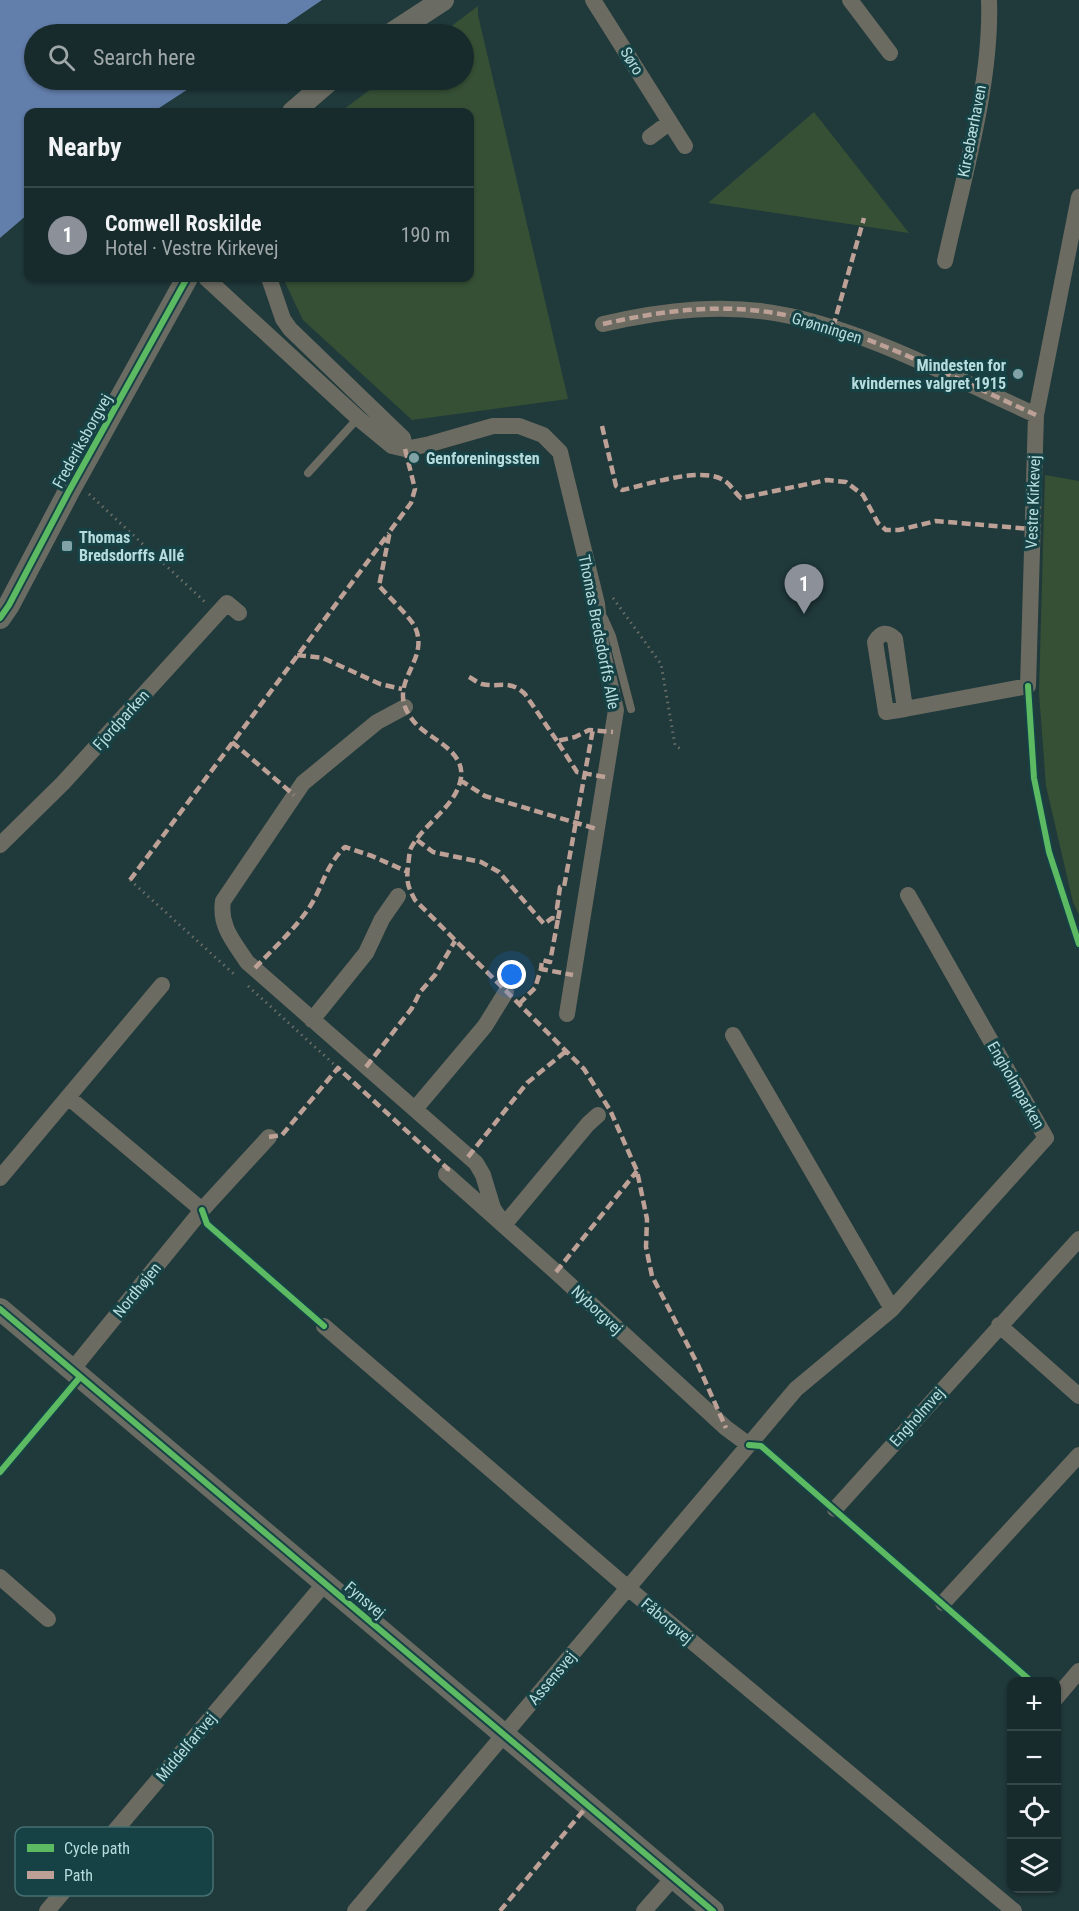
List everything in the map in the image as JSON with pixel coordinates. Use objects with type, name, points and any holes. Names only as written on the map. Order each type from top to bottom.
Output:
[{"type":"street","points":[[406,24],[443,0]]},
{"type":"street","name":"Søro","points":[[593,0],[685,146]]},
{"type":"street","points":[[850,0],[890,53]]},
{"type":"street","name":"Kirsebærhaven","points":[[945,261],[980,107],[989,0]]},
{"type":"street","points":[[298,108],[318,90]]},
{"type":"street","points":[[650,136],[670,122]]},
{"type":"street","name":"Vestre Kirkevej","points":[[905,709],[1028,686],[1036,415],[1079,197]]},
{"type":"street","name":"Frederiksborgvej","points":[[0,618],[185,282]]},
{"type":"street","name":"Thomas Bredsdorffs Alle","points":[[211,282],[293,345],[364,411],[385,442],[392,446],[405,449],[493,426],[519,426],[543,435],[560,452],[597,604],[601,644],[616,710],[567,1014]]},
{"type":"street","name":"Thomas Bredsdorffs Alle","points":[[270,282],[293,345]]},
{"type":"street","name":"Grønningen","points":[[603,324],[649,314],[695,309],[742,310],[788,315],[833,327],[874,342],[1036,415]]},
{"type":"street","points":[[217,613],[227,603],[239,613]]},
{"type":"street","name":"Fjordparken","points":[[0,845],[63,783],[217,613]]},
{"type":"street","points":[[405,707],[378,722],[303,783],[223,901],[222,922],[227,933],[248,962],[476,1163],[483,1175],[493,1208],[504,1225],[598,1115]]},
{"type":"street","name":"Engholmparken","points":[[749,1445],[796,1389],[892,1309],[1046,1138],[908,895]]},
{"type":"street","points":[[312,1020],[366,953],[382,920],[398,897]]},
{"type":"street","points":[[0,1178],[162,985]]},
{"type":"street","points":[[416,1109],[485,1026],[506,992]]},
{"type":"street","points":[[733,1035],[892,1309]]},
{"type":"street","points":[[68,1097],[202,1210]]},
{"type":"street","name":"Nordhøjen","points":[[72,1370],[202,1210],[269,1137]]},
{"type":"street","name":"Nyborgvej","points":[[446,1174],[726,1428],[749,1445]]},
{"type":"street","name":"Engholmvej","points":[[835,1509],[1079,1239]]},
{"type":"street","name":"Fynsvej","points":[[0,1309],[713,1911]]},
{"type":"street","points":[[999,1325],[1079,1396]]},
{"type":"street","name":"Fåborgvej","points":[[324,1326],[628,1588],[1014,1911]]},
{"type":"street","name":"Assensvej","points":[[355,1911],[749,1445]]},
{"type":"street","points":[[943,1603],[1079,1455]]},
{"type":"street","points":[[0,1577],[48,1618]]},
{"type":"street","name":"Middelfartvej","points":[[118,1827],[325,1583]]},
{"type":"street","points":[[1061,1692],[1079,1671]]},
{"type":"street","points":[[644,1911],[673,1878]]},
{"type":"street","name":"Middelfartvej","points":[[47,1911],[60,1896]]},
{"type":"lane","points":[[308,473],[364,411]]},
{"type":"lane","points":[[597,604],[612,636],[631,709]]},
{"type":"path","points":[[75,481],[217,613]]},
{"type":"path","points":[[590,576],[607,590],[661,664],[675,745],[683,751]]},
{"type":"green space","points":[[478,6],[478,15],[568,399],[412,420],[303,320],[285,282],[474,282],[474,108],[345,108],[370,90],[474,90],[474,24],[454,24]]},
{"type":"green space","points":[[814,112],[909,233],[708,203]]},
{"type":"green space","points":[[1045,475],[1079,481],[1079,915],[1073,902],[1046,786],[1039,693]]},
{"type":"water","points":[[0,0],[322,0],[287,24],[24,24],[24,90],[187,90],[159,108],[24,108],[24,217],[0,238]]},
{"type":"marked path","points":[[833,327],[864,218]]},
{"type":"marked path","points":[[603,324],[672,312],[719,309],[743,309],[790,316],[821,324],[884,346],[1036,415]]},
{"type":"marked path","points":[[602,426],[616,486],[622,490],[689,475],[703,475],[725,481],[741,498],[827,480],[846,482],[863,495],[878,523],[886,530],[899,530],[936,521],[1031,529]]},
{"type":"marked path","points":[[405,449],[415,489],[411,503],[390,531],[379,586],[415,627],[418,640],[417,652],[404,686],[403,698],[407,711],[417,725],[453,753],[461,769],[461,778],[453,798],[411,848],[407,872],[409,888],[415,900],[584,1069],[610,1110],[637,1171],[647,1219],[646,1247],[652,1276],[698,1365],[726,1428]]},
{"type":"marked path","points":[[130,880],[389,533]]},
{"type":"marked path","points":[[297,655],[323,658],[380,684],[402,689]]},
{"type":"marked path","points":[[469,677],[482,684],[509,685],[519,689],[525,694],[557,741]]},
{"type":"marked path","points":[[558,919],[560,887],[564,887],[593,729]]},
{"type":"marked path","points":[[605,777],[577,772],[557,741],[575,737],[589,730],[613,732]]},
{"type":"marked path","points":[[232,742],[294,795]]},
{"type":"marked path","points":[[460,780],[485,796],[597,829]]},
{"type":"marked path","points":[[417,840],[433,852],[481,862],[499,872],[544,924],[552,918],[558,919],[550,962],[542,960],[541,969]]},
{"type":"marked path","points":[[255,968],[303,916],[314,900],[333,862],[345,847],[408,872]]},
{"type":"marked path","points":[[366,1067],[412,1008],[420,992],[435,975],[455,941]]},
{"type":"marked path","points":[[519,1004],[535,988],[541,969],[573,975]]},
{"type":"marked path","points":[[468,1157],[527,1083],[566,1051]]},
{"type":"marked path","points":[[269,1137],[282,1135],[338,1068],[448,1169],[446,1174]]},
{"type":"marked path","points":[[556,1272],[637,1171]]},
{"type":"marked path","points":[[500,1911],[588,1805]]},
{"type":"cycle path","points":[[0,618],[185,282]]},
{"type":"cycle path","points":[[1028,686],[1034,778],[1049,852],[1079,944]]},
{"type":"cycle path","points":[[202,1210],[207,1224],[324,1326]]},
{"type":"cycle path","points":[[0,1309],[713,1911]]},
{"type":"cycle path","points":[[0,1472],[80,1377]]},
{"type":"cycle path","points":[[749,1445],[761,1446],[1026,1677]]},
{"type":"place","name":"Mindesten for kvindernes valgret 1915","points":[[1018,374]]},
{"type":"place","name":"Genforeningssten","points":[[414,458]]},
{"type":"place","name":"Thomas Bredsdorffs Allé","points":[[67,546]]},
{"type":"place","name":"Comwell Roskilde","points":[[804,614]]}]
